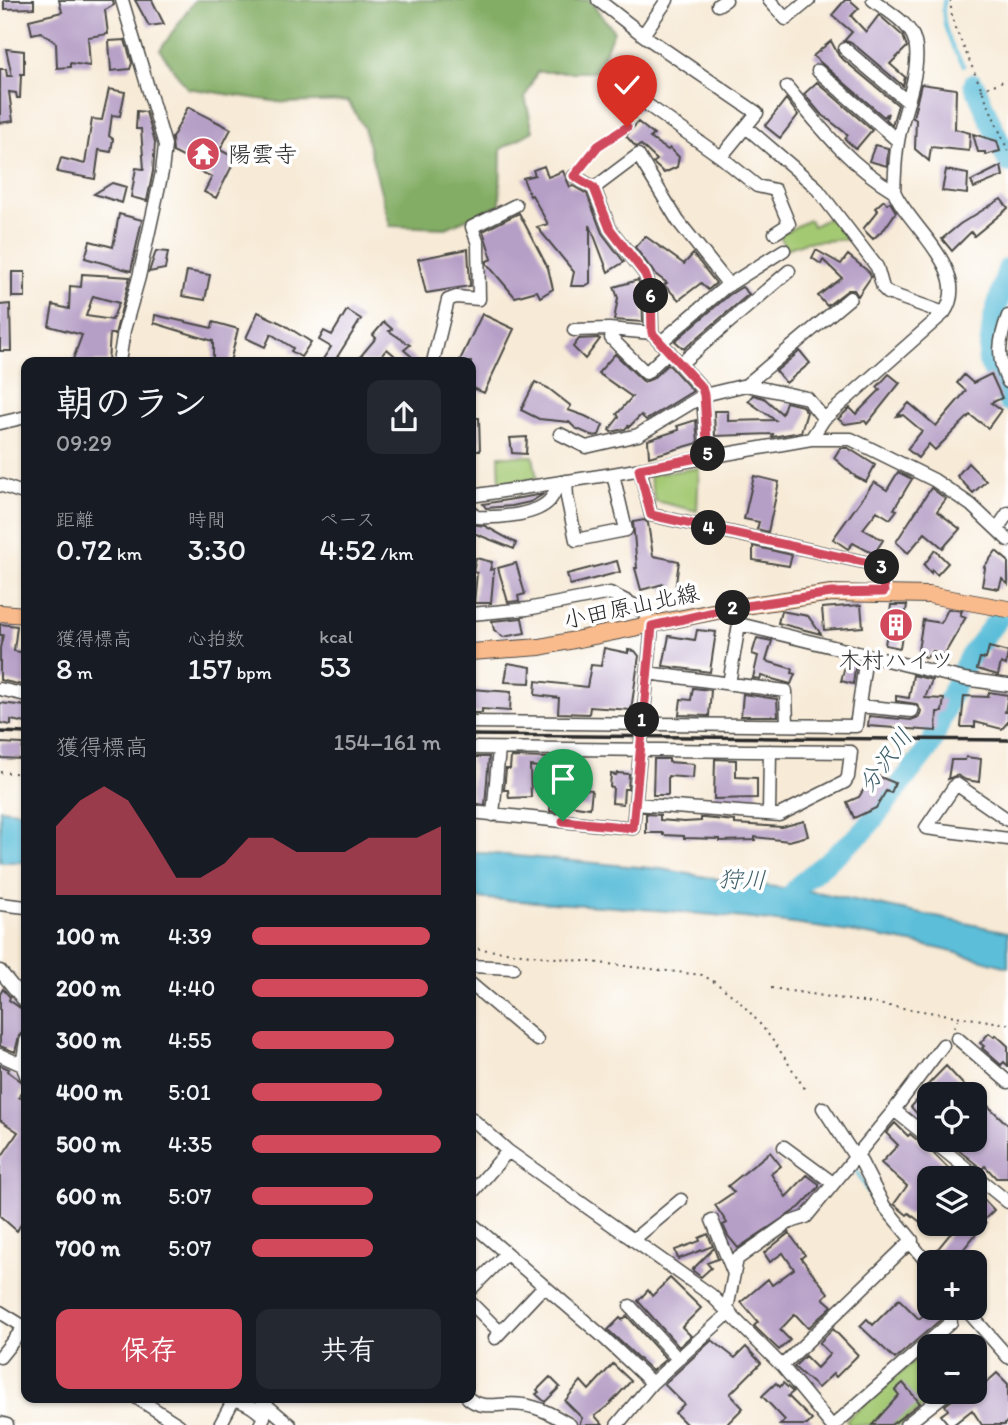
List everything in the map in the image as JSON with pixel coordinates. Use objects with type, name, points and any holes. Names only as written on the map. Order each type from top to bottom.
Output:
[{"type":"main road","name":"小田原山北線","points":[[476,652],[540,647],[732,608],[831,593],[929,595],[1008,609]]},
{"type":"main road","points":[[0,613],[21,615]]},
{"type":"street","points":[[120,357],[160,185],[165,145],[122,0]]},
{"type":"street","points":[[598,0],[757,113],[721,157]]},
{"type":"street","points":[[643,34],[667,0]]},
{"type":"street","points":[[769,0],[786,19],[809,0]]},
{"type":"street","points":[[873,0],[907,27],[916,48],[915,78],[898,141],[894,191]]},
{"type":"street","points":[[845,49],[908,102]]},
{"type":"street","points":[[818,71],[898,141]]},
{"type":"street","points":[[787,87],[848,157],[867,175],[894,191],[929,238],[944,265],[952,285],[953,297],[944,313],[824,419],[811,439]]},
{"type":"street","points":[[649,106],[757,186],[775,190],[789,224],[775,233]]},
{"type":"street","points":[[746,127],[815,186],[877,267],[883,288],[888,293],[944,313]]},
{"type":"street","points":[[594,188],[638,155],[678,221],[729,285]]},
{"type":"street","points":[[574,176],[594,188],[610,229],[645,274],[651,289],[661,342],[702,388],[708,456]]},
{"type":"street","points":[[434,357],[448,300],[456,297],[478,299],[478,244],[472,227],[516,205]]},
{"type":"street","points":[[611,338],[646,373],[661,342],[729,285],[784,250]]},
{"type":"street","points":[[680,364],[789,271]]},
{"type":"street","points":[[746,385],[850,298]]},
{"type":"street","points":[[1008,316],[999,351],[1001,368],[1008,382]]},
{"type":"street","points":[[574,330],[609,329],[661,342]]},
{"type":"street","points":[[560,433],[586,447],[638,435],[704,395],[746,385],[807,398],[824,419]]},
{"type":"street","points":[[0,423],[21,418]]},
{"type":"street","points":[[476,495],[811,439],[851,439],[943,486],[971,505],[1008,540]]},
{"type":"street","points":[[639,469],[651,515],[882,566],[884,592]]},
{"type":"street","points":[[563,482],[576,540],[626,530],[613,474]]},
{"type":"street","points":[[476,517],[494,518],[539,508],[549,502],[563,482]]},
{"type":"street","points":[[0,485],[21,492]]},
{"type":"street","points":[[997,529],[1008,513]]},
{"type":"street","points":[[476,614],[527,609],[610,593],[635,605],[652,626],[633,828],[476,813]]},
{"type":"street","points":[[729,684],[740,624],[964,679],[1008,685]]},
{"type":"street","points":[[476,722],[856,726],[866,656]]},
{"type":"street","points":[[647,673],[786,691],[787,725]]},
{"type":"street","points":[[0,689],[21,694]]},
{"type":"street","points":[[859,706],[912,712]]},
{"type":"street","points":[[476,748],[851,751],[845,782],[779,814],[635,804]]},
{"type":"street","points":[[494,815],[499,748]]},
{"type":"street","points":[[769,814],[770,751]]},
{"type":"street","points":[[1008,820],[956,784],[926,828],[1008,839]]},
{"type":"street","points":[[0,904],[21,906]]},
{"type":"street","points":[[476,966],[513,968]]},
{"type":"street","points":[[0,971],[21,997]]},
{"type":"street","points":[[476,986],[537,1040]]},
{"type":"street","points":[[957,1038],[1008,1082]]},
{"type":"street","points":[[617,1425],[652,1384],[728,1311],[737,1259],[788,1223],[806,1217],[894,1110],[943,1045]]},
{"type":"street","points":[[0,1055],[21,1068]]},
{"type":"street","points":[[782,1366],[912,1240],[884,1206],[856,1155],[823,1108]]},
{"type":"street","points":[[894,1110],[917,1129]]},
{"type":"street","points":[[476,1122],[508,1151],[711,1295],[782,1366],[830,1424],[917,1356]]},
{"type":"street","points":[[784,1147],[833,1183]]},
{"type":"street","points":[[476,1188],[508,1151]]},
{"type":"street","points":[[946,1152],[1008,1202]]},
{"type":"street","points":[[633,1240],[681,1200]]},
{"type":"street","points":[[712,1220],[734,1274]]},
{"type":"street","points":[[476,1227],[600,1334],[652,1384]]},
{"type":"street","points":[[906,1245],[917,1255]]},
{"type":"street","points":[[476,1284],[506,1254]]},
{"type":"street","points":[[476,1309],[497,1335],[544,1286]]},
{"type":"street","points":[[630,1306],[678,1359]]},
{"type":"street","points":[[0,1312],[21,1325]]},
{"type":"street","points":[[975,1320],[1008,1357]]},
{"type":"street","points":[[941,1334],[951,1322]]},
{"type":"street","points":[[0,1357],[21,1332]]},
{"type":"street","points":[[476,1402],[483,1406],[524,1405],[551,1413],[570,1425]]},
{"type":"street","points":[[145,1403],[179,1425]]},
{"type":"street","points":[[220,1425],[230,1403]]},
{"type":"street","points":[[248,1403],[264,1417],[260,1425]]},
{"type":"street","points":[[257,1410],[264,1403],[290,1425]]},
{"type":"street","points":[[906,1425],[933,1404]]},
{"type":"street","points":[[0,1423],[7,1425]]},
{"type":"path","points":[[950,0],[958,34],[1008,151]]},
{"type":"path","points":[[981,90],[1008,79]]},
{"type":"path","points":[[574,176],[598,146],[627,127],[649,106]]},
{"type":"path","points":[[0,772],[21,774]]},
{"type":"path","points":[[476,949],[702,975],[718,984],[743,1005],[773,1040],[806,1091]]},
{"type":"path","points":[[771,988],[1008,1024]]},
{"type":"green space","points":[[195,0],[589,0],[614,31],[596,72],[537,72],[525,97],[533,131],[501,149],[500,204],[446,228],[390,226],[364,128],[348,101],[285,103],[187,88],[160,50]]},
{"type":"green space","points":[[835,215],[852,239],[806,242],[786,249],[779,235],[809,220],[813,226]]},
{"type":"green space","points":[[499,456],[533,456],[537,479],[500,484]]},
{"type":"green space","points":[[699,468],[697,511],[655,501],[649,475]]},
{"type":"green space","points":[[917,1358],[917,1404],[926,1404],[900,1425],[850,1425],[846,1420]]},
{"type":"water","points":[[0,809],[21,811],[21,862],[0,862]]},
{"type":"water","points":[[476,852],[661,869],[821,893],[1008,932],[1008,967],[945,950],[878,937],[763,920],[646,909],[476,898]]},
{"type":"building","points":[[4,0],[34,0],[34,8],[4,9]]},
{"type":"building","points":[[59,0],[113,0],[114,5],[105,10],[108,34],[88,37],[90,66],[70,63],[70,67],[57,68],[56,43],[41,32],[32,34],[29,20],[62,12]]},
{"type":"building","points":[[135,0],[152,0],[164,24],[149,26]]},
{"type":"building","points":[[845,0],[850,0],[859,8],[851,16],[866,32],[879,15],[903,36],[907,47],[890,64],[905,77],[903,86],[851,42],[844,41],[852,32],[832,15]]},
{"type":"building","points":[[125,40],[132,63],[130,69],[111,71],[109,41]]},
{"type":"building","points":[[831,41],[839,56],[898,105],[892,125],[886,119],[888,113],[884,117],[813,56]]},
{"type":"building","points":[[6,49],[24,51],[24,74],[21,74],[20,98],[17,98],[16,93],[9,92],[13,121],[0,123],[0,69],[6,69],[7,76],[12,76]]},
{"type":"building","points":[[817,82],[872,130],[856,149],[845,139],[848,135],[820,113],[804,94]]},
{"type":"building","points":[[921,84],[956,89],[955,129],[970,133],[969,151],[931,147],[929,161],[915,149],[916,119],[913,118]]},
{"type":"building","points":[[109,89],[125,92],[120,116],[112,115],[109,136],[113,139],[111,152],[99,150],[95,179],[57,172],[61,158],[85,164],[92,119],[102,120]]},
{"type":"building","points":[[635,94],[642,101],[641,109],[625,117],[617,109]]},
{"type":"building","points":[[786,99],[798,115],[780,138],[765,126]]},
{"type":"building","name":"陽雲寺","points":[[188,107],[231,129],[220,150],[236,158],[216,198],[204,192],[212,177],[193,168],[195,163],[173,152],[172,138]]},
{"type":"building","points":[[137,111],[146,112],[155,142],[147,201],[131,197],[136,168],[144,169],[141,129],[136,129]]},
{"type":"building","points":[[638,122],[654,135],[650,138],[668,150],[670,148],[679,157],[677,167],[664,173],[653,163],[657,160],[641,145],[636,147],[626,136]]},
{"type":"building","points":[[973,134],[997,141],[1000,151],[985,155],[985,152],[978,152]]},
{"type":"building","points":[[875,145],[888,148],[887,166],[869,161]]},
{"type":"building","points":[[544,166],[548,177],[563,171],[570,187],[587,194],[602,233],[624,262],[608,272],[590,225],[590,283],[585,286],[571,286],[574,272],[537,227],[548,224],[532,195],[530,196],[523,178],[535,175],[533,170]]},
{"type":"building","points":[[1001,166],[1003,176],[974,188],[971,181]]},
{"type":"building","points":[[946,170],[968,174],[967,194],[942,191]]},
{"type":"building","points":[[112,183],[126,187],[122,203],[94,194]]},
{"type":"building","points":[[1001,199],[1008,208],[974,236],[971,232],[952,251],[942,239],[960,224]]},
{"type":"building","points":[[884,200],[887,204],[890,202],[896,212],[873,239],[863,229],[878,211],[875,208]]},
{"type":"building","points":[[519,213],[548,268],[553,289],[540,297],[537,291],[515,297],[487,264],[487,261],[492,259],[483,231]]},
{"type":"building","points":[[119,214],[142,220],[131,271],[85,258],[90,241],[113,247]]},
{"type":"building","points":[[645,236],[684,264],[693,254],[716,283],[708,290],[701,283],[679,300],[635,247]]},
{"type":"building","points":[[468,249],[470,286],[426,293],[418,259]]},
{"type":"building","points":[[816,250],[841,264],[848,255],[869,272],[871,277],[858,296],[854,290],[848,290],[827,306],[818,296],[842,278],[823,260],[821,264],[812,258]]},
{"type":"building","points":[[156,251],[168,252],[165,269],[149,272]]},
{"type":"building","points":[[187,271],[210,275],[205,300],[182,296]]},
{"type":"building","points":[[12,272],[25,272],[25,297],[12,297]]},
{"type":"building","points":[[82,274],[130,277],[115,334],[110,334],[108,357],[74,357],[82,335],[49,326],[53,305],[69,309],[70,286],[81,287]],"holes":[[[93,296],[119,303],[112,320],[86,316]]]},
{"type":"building","points":[[638,280],[642,291],[643,322],[614,320],[618,298],[614,287]]},
{"type":"building","points":[[742,287],[749,294],[684,349],[675,341],[729,295]]},
{"type":"building","points":[[10,304],[11,351],[0,351],[0,305]]},
{"type":"building","points":[[347,310],[361,319],[337,357],[324,357],[331,347],[319,340],[324,331],[332,335]]},
{"type":"building","points":[[258,312],[311,342],[301,357],[291,351],[293,348],[271,334],[265,347],[246,338]]},
{"type":"building","points":[[482,314],[514,329],[484,393],[476,389],[476,357],[461,357]]},
{"type":"building","points":[[155,315],[212,328],[213,322],[238,329],[231,357],[213,357],[213,341],[154,323]]},
{"type":"building","points":[[384,322],[392,329],[389,331],[410,345],[404,350],[412,357],[396,357],[387,349],[380,357],[360,357],[376,338],[373,335]]},
{"type":"building","points":[[579,339],[600,339],[585,359],[573,347]]},
{"type":"building","points":[[800,351],[810,363],[786,383],[776,371]]},
{"type":"building","points":[[615,354],[644,382],[652,379],[667,365],[693,391],[646,420],[641,415],[629,427],[611,432],[609,430],[619,417],[617,414],[632,397],[598,373]]},
{"type":"building","points":[[889,374],[900,383],[867,424],[865,421],[845,424],[838,419],[850,408],[856,414],[880,390],[877,387]]},
{"type":"building","points":[[991,374],[1002,398],[991,403],[1001,410],[988,428],[970,415],[935,450],[929,444],[918,458],[907,449],[922,431],[903,415],[897,416],[909,403],[936,426],[966,391],[957,383],[964,375],[973,383]]},
{"type":"building","points":[[535,382],[548,388],[571,406],[568,410],[603,425],[599,435],[593,436],[575,428],[569,422],[539,419],[521,410]]},
{"type":"building","points":[[753,395],[764,398],[782,414],[786,402],[802,406],[807,412],[801,432],[772,437],[773,434],[715,436],[714,411],[728,411],[728,421],[775,420],[748,401]]},
{"type":"building","points":[[476,418],[479,418],[480,451],[476,451]]},
{"type":"building","points":[[696,420],[698,443],[649,457],[648,440],[679,430],[677,426]]},
{"type":"building","points":[[527,437],[526,454],[512,453],[510,438]]},
{"type":"building","points":[[840,448],[848,448],[875,465],[866,482],[834,458]]},
{"type":"building","points":[[968,463],[986,481],[973,493],[957,476]]},
{"type":"building","points":[[898,472],[912,479],[894,509],[897,510],[890,519],[877,511],[863,529],[883,540],[874,554],[853,543],[848,549],[833,539],[874,482],[887,490]]},
{"type":"building","points":[[754,476],[779,482],[768,532],[757,529],[759,522],[744,519]]},
{"type":"building","points":[[931,488],[946,499],[937,511],[960,529],[943,548],[925,533],[908,553],[896,542]]},
{"type":"building","points":[[544,494],[530,502],[512,506],[486,508],[483,504]]},
{"type":"building","points":[[644,520],[648,523],[653,556],[679,561],[675,591],[663,591],[663,584],[641,590],[635,568],[633,522]]},
{"type":"building","points":[[476,525],[485,526],[516,543],[514,549],[476,534]]},
{"type":"building","points":[[753,546],[792,555],[789,566],[753,560]]},
{"type":"building","points":[[935,550],[948,563],[937,575],[924,565]]},
{"type":"building","points":[[996,551],[1008,561],[1008,584],[1002,579],[999,589],[982,586],[984,567]]},
{"type":"building","points":[[476,558],[492,562],[490,570],[494,569],[491,603],[476,603]]},
{"type":"building","points":[[617,561],[620,572],[570,585],[567,574]]},
{"type":"building","points":[[516,563],[525,594],[518,596],[519,601],[508,602],[498,568]]},
{"type":"building","points":[[861,605],[863,627],[824,630],[822,608]]},
{"type":"building","name":"木村ハイツ","points":[[891,605],[907,605],[900,648],[885,645]]},
{"type":"building","points":[[948,609],[962,611],[960,615],[966,617],[944,655],[933,651],[926,658],[918,650],[923,620],[941,623]]},
{"type":"building","points":[[781,611],[808,616],[821,634],[778,623]]},
{"type":"building","points":[[522,618],[525,633],[503,637],[494,630],[492,621]]},
{"type":"building","points":[[0,624],[17,626],[14,651],[21,652],[21,685],[0,680],[0,648],[3,635],[0,635]]},
{"type":"building","points":[[697,630],[716,632],[710,672],[663,666],[669,636],[695,640]]},
{"type":"building","points":[[757,638],[772,641],[766,661],[793,669],[792,673],[795,674],[791,684],[761,676],[760,679],[753,678],[758,656],[752,654]]},
{"type":"building","points":[[989,647],[1008,652],[1006,665],[1001,663],[998,675],[977,669],[980,658],[986,659]]},
{"type":"building","points":[[604,648],[628,653],[628,650],[635,651],[639,656],[631,710],[590,707],[589,714],[558,713],[559,698],[535,695],[536,681],[587,687],[591,665],[601,666]]},
{"type":"building","points":[[847,659],[856,662],[853,684],[841,681]]},
{"type":"building","points":[[508,663],[531,667],[530,683],[505,682]]},
{"type":"building","points":[[913,675],[932,680],[925,698],[944,699],[942,712],[937,712],[936,731],[868,726],[869,716],[911,720],[919,717],[921,711],[916,704],[896,701],[896,696],[909,698]]},
{"type":"building","points":[[693,688],[711,690],[709,716],[679,715],[681,699],[691,700]]},
{"type":"building","points":[[476,689],[511,692],[510,711],[482,709],[482,713],[476,713]]},
{"type":"building","points":[[989,692],[1008,695],[1005,712],[1008,712],[1008,722],[1002,729],[975,722],[975,727],[961,727],[964,696],[988,697]]},
{"type":"building","points":[[743,694],[777,699],[778,716],[741,716]]},
{"type":"building","points":[[0,703],[21,705],[21,722],[11,720],[11,725],[0,723]]},
{"type":"building","points":[[0,743],[21,744],[21,759],[0,758]]},
{"type":"building","points":[[476,757],[489,757],[485,805],[476,804]]},
{"type":"building","points":[[511,757],[571,761],[570,787],[592,790],[590,808],[568,805],[567,813],[550,811],[552,769],[530,766],[531,797],[509,798],[508,790],[504,790],[506,769],[510,769]]},
{"type":"building","points":[[966,757],[981,759],[979,782],[957,775],[948,779],[951,760],[965,760]]},
{"type":"building","points":[[654,759],[694,764],[693,778],[668,776],[668,795],[653,795]]},
{"type":"building","points":[[715,759],[736,760],[736,777],[757,778],[757,798],[714,799]]},
{"type":"building","points":[[611,774],[629,774],[623,804],[612,803]]},
{"type":"building","points":[[873,774],[895,783],[891,793],[886,791],[876,808],[854,818],[847,802],[859,797]]},
{"type":"building","points":[[646,814],[660,815],[660,820],[684,822],[701,821],[701,818],[704,818],[735,821],[735,824],[782,827],[804,821],[808,836],[789,841],[755,837],[755,840],[720,841],[646,833]]},
{"type":"building","points":[[3,989],[10,997],[9,1000],[21,1008],[21,1034],[15,1052],[0,1046],[0,994]]},
{"type":"building","points":[[989,1033],[994,1037],[996,1035],[1008,1046],[1008,1066],[1004,1062],[1001,1065],[982,1048],[984,1046],[980,1043]]},
{"type":"building","points":[[0,1065],[9,1069],[7,1071],[21,1081],[21,1224],[17,1231],[0,1216],[0,1159],[18,1132],[0,1120]]},
{"type":"building","points":[[946,1066],[961,1082],[931,1082]]},
{"type":"building","points":[[917,1100],[917,1114],[911,1107]]},
{"type":"building","points":[[987,1105],[1008,1125],[1008,1178],[996,1178],[987,1166],[978,1166],[961,1152],[987,1152]]},
{"type":"building","points":[[895,1123],[908,1136],[910,1134],[917,1140],[917,1152],[932,1152],[946,1166],[917,1166],[917,1219],[894,1204],[907,1186],[881,1163],[898,1145],[886,1133]]},
{"type":"building","points":[[770,1152],[781,1166],[771,1174],[786,1197],[807,1175],[819,1184],[819,1187],[800,1207],[738,1248],[728,1236],[723,1225],[727,1223],[715,1205],[734,1192],[728,1186]]},
{"type":"building","points":[[987,1203],[994,1210],[987,1217]]},
{"type":"building","points":[[789,1233],[805,1255],[801,1258],[828,1293],[823,1298],[832,1306],[808,1328],[795,1314],[780,1330],[790,1340],[779,1350],[754,1326],[758,1322],[741,1302],[768,1279],[772,1285],[794,1269],[783,1253],[770,1262],[764,1253]]},
{"type":"building","points":[[708,1234],[713,1246],[678,1259],[675,1250],[700,1241],[699,1238]]},
{"type":"building","points":[[948,1236],[974,1236],[963,1250],[937,1250]]},
{"type":"building","points":[[714,1248],[718,1259],[707,1263],[711,1268],[701,1277],[692,1270]]},
{"type":"building","points":[[670,1278],[701,1308],[682,1327],[691,1336],[679,1347],[638,1301],[648,1290],[652,1296]]},
{"type":"building","points":[[899,1299],[917,1320],[940,1320],[924,1334],[917,1334],[917,1340],[895,1359],[860,1326],[867,1319],[873,1325]]},
{"type":"building","points":[[627,1316],[666,1359],[652,1371],[608,1330],[620,1318],[622,1320]]},
{"type":"building","points":[[833,1329],[858,1355],[836,1377],[833,1374],[818,1388],[794,1367],[805,1356],[817,1368],[830,1354],[819,1343]]},
{"type":"building","points":[[712,1340],[735,1358],[746,1347],[761,1363],[730,1394],[743,1408],[726,1425],[687,1425],[675,1413],[684,1404],[664,1384]]},
{"type":"building","points":[[613,1364],[631,1381],[595,1416],[603,1425],[579,1425],[582,1418],[565,1401],[581,1381],[589,1390]]},
{"type":"building","points":[[997,1373],[1008,1384],[1008,1420],[1004,1425],[982,1425],[972,1410],[953,1425],[949,1425],[941,1415],[948,1410],[945,1405],[987,1404],[987,1382]]},
{"type":"building","points":[[550,1377],[560,1387],[545,1402],[536,1394]]},
{"type":"building","points":[[776,1383],[780,1387],[783,1383],[793,1392],[788,1396],[812,1420],[807,1425],[780,1425],[785,1420],[762,1396]]},
{"type":"building","points":[[903,1383],[919,1404],[891,1425],[872,1425],[899,1395],[895,1390]]},
{"type":"waterway","name":"分沢川","points":[[944,0],[945,26],[964,66]]},
{"type":"waterway","name":"分沢川","points":[[974,84],[1008,162]]},
{"type":"waterway","name":"分沢川","points":[[1008,268],[993,320],[988,360],[1008,401]]},
{"type":"waterway","name":"分沢川","points":[[781,908],[799,885],[864,831],[931,745],[969,657],[998,619]]},
{"type":"waterway","points":[[855,1168],[877,1211],[904,1244]]},
{"type":"waterway","points":[[908,1250],[917,1261]]},
{"type":"waterway","points":[[967,1320],[1008,1366]]},
{"type":"railway","points":[[0,732],[21,733]]},
{"type":"railway","points":[[476,735],[1008,740]]},
{"type":"place","name":"陽雲寺","points":[[203,154]]},
{"type":"place","name":"木村ハイツ","points":[[896,625]]},
{"type":"route","points":[[563,821],[633,828],[652,626],[732,608],[831,593],[884,592],[882,566],[651,515],[639,469],[708,456],[702,388],[652,333],[651,289],[645,274],[610,229],[594,188],[574,176],[598,146],[627,127]]},
{"type":"water label","name":"狩川","points":[[742,879]]}]
